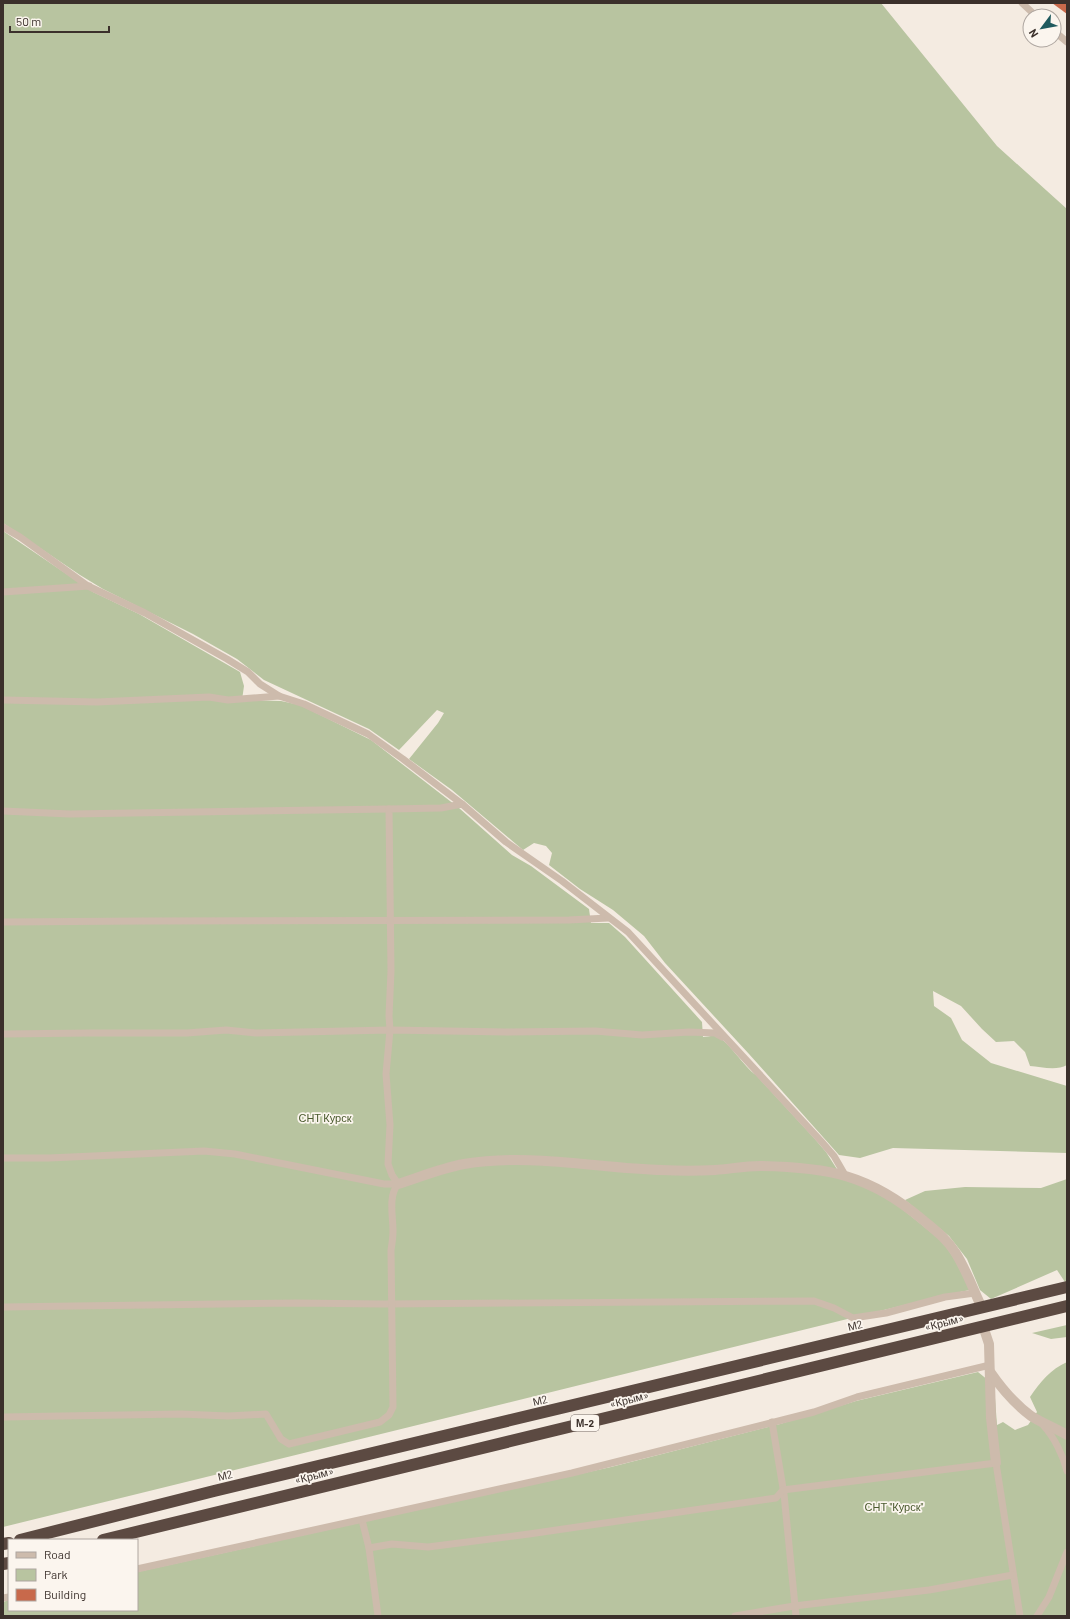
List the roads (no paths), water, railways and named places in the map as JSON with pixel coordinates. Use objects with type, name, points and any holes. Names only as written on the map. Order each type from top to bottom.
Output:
[{"type":"highway","name":"М2","points":[[24,1539],[214,1491],[1067,1287]]},
{"type":"highway","name":"«Крым»","points":[[107,1539],[1067,1306]]},
{"type":"street","points":[[398,1184],[447,1168],[465,1164],[504,1161],[568,1162],[663,1170],[715,1170],[758,1166],[808,1168],[845,1175],[883,1190],[907,1206],[944,1238],[955,1252],[982,1308]]},
{"type":"street","points":[[983,1326],[989,1344],[992,1418],[996,1463]]},
{"type":"street","points":[[990,1369],[1001,1387],[1016,1404],[1039,1420],[1067,1435]]},
{"type":"lane","points":[[3,527],[20,537],[89,586],[145,613],[227,659],[248,672],[260,684],[279,696],[304,704],[368,734],[462,804],[506,842],[562,881],[628,932],[830,1151],[845,1175]]},
{"type":"lane","points":[[3,592],[89,586]]},
{"type":"lane","points":[[3,700],[97,702],[209,698],[235,699],[279,696]]},
{"type":"lane","points":[[3,811],[70,814],[440,808],[462,804]]},
{"type":"lane","points":[[389,809],[391,971],[389,1016],[390,1030],[386,1074],[390,1125],[388,1164],[392,1175],[398,1184]]},
{"type":"lane","points":[[3,922],[569,920],[608,918]]},
{"type":"lane","points":[[3,1034],[89,1032],[187,1033],[226,1030],[256,1033],[390,1030],[506,1032],[594,1031],[642,1035],[690,1032],[715,1033],[729,1041]]},
{"type":"lane","points":[[3,1158],[49,1158],[184,1151],[212,1152],[236,1154],[377,1182],[398,1184]]},
{"type":"lane","points":[[3,1417],[181,1414],[228,1416],[266,1414],[282,1439],[289,1444],[380,1422],[389,1415],[392,1407],[392,1201],[394,1188],[398,1184]]},
{"type":"lane","points":[[3,1307],[289,1303],[392,1304],[814,1301],[834,1308],[853,1318],[886,1313],[945,1297],[975,1293]]},
{"type":"lane","points":[[138,1569],[572,1473],[814,1412],[857,1397],[990,1369]]},
{"type":"lane","points":[[1039,1420],[1050,1432],[1065,1462],[1067,1470]]},
{"type":"lane","points":[[772,1422],[783,1490],[796,1616]]},
{"type":"lane","points":[[369,1548],[392,1544],[428,1547],[529,1534],[776,1498],[783,1490],[996,1463],[1012,1575],[1020,1616]]},
{"type":"lane","points":[[362,1520],[369,1548],[378,1616]]},
{"type":"lane","points":[[1037,1616],[1049,1597],[1067,1552]]},
{"type":"lane","points":[[735,1616],[794,1606],[929,1590],[1012,1575]]},
{"type":"park label","name":"СНТ Курск","points":[[325,1117]]},
{"type":"park label","name":"СНТ \"Курск\"","points":[[894,1506]]}]
